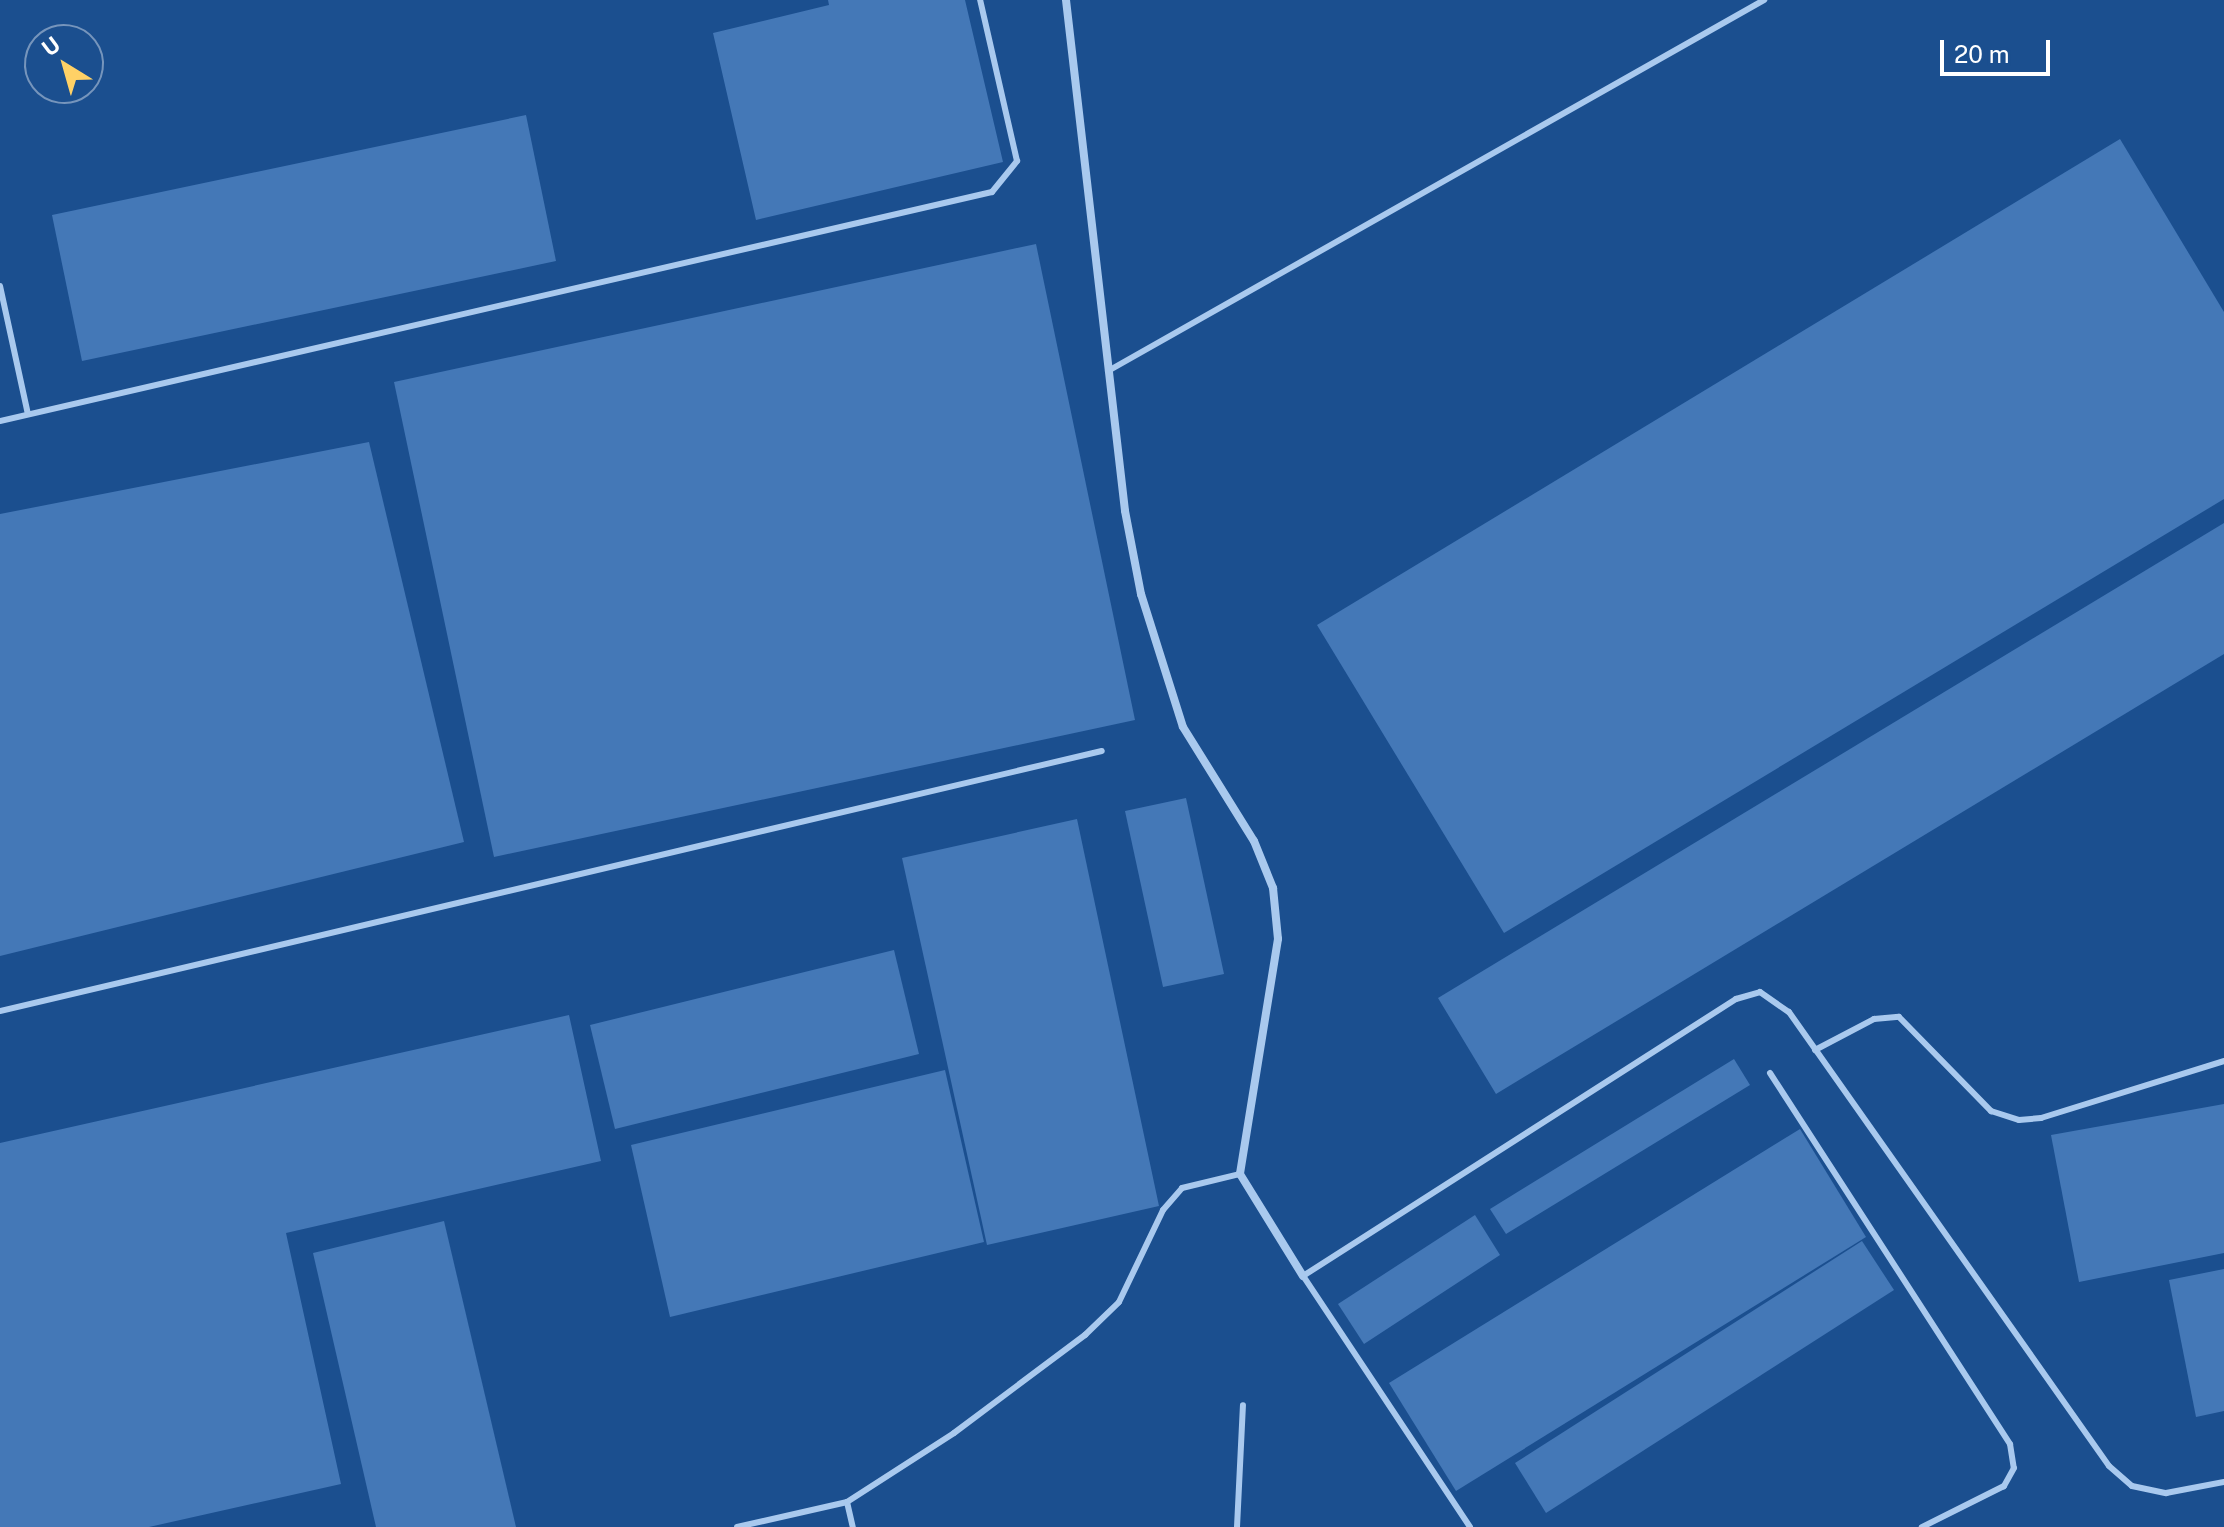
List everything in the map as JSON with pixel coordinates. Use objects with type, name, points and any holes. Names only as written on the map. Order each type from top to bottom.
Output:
[{"type":"street","points":[[1066,0],[1125,511],[1166,683],[1183,727],[1254,841],[1273,888],[1278,939],[1240,1174],[1303,1276]]},
{"type":"lane","points":[[0,421],[992,192],[1017,161],[980,0]]},
{"type":"lane","points":[[1108,371],[1764,0]]},
{"type":"lane","points":[[0,286],[28,414]]},
{"type":"lane","points":[[0,1011],[1102,751]]},
{"type":"lane","points":[[1470,1527],[1303,1276],[1736,999],[1760,992],[1777,999],[1815,1050],[2109,1466],[2132,1486],[2166,1493],[2224,1482]]},
{"type":"lane","points":[[1815,1050],[1874,1019],[1899,1017],[1991,1111],[2019,1120],[2041,1118],[2224,1061]]},
{"type":"lane","points":[[1770,1073],[2010,1444],[2014,1468],[2004,1486],[1922,1527]]},
{"type":"lane","points":[[737,1527],[847,1502],[954,1433],[1085,1335],[1119,1302],[1163,1210],[1182,1188],[1240,1174]]},
{"type":"lane","points":[[1237,1527],[1243,1405]]},
{"type":"lane","points":[[847,1502],[853,1527]]},
{"type":"building","points":[[828,0],[965,0],[1003,162],[756,220],[713,33],[829,5]]},
{"type":"building","points":[[526,115],[556,261],[82,361],[52,215]]},
{"type":"building","points":[[2120,139],[2224,312],[2224,499],[1504,933],[1317,625]]},
{"type":"building","points":[[1036,244],[1135,720],[494,857],[394,382]]},
{"type":"building","points":[[369,442],[464,842],[0,956],[0,514]]},
{"type":"building","points":[[2224,523],[2224,654],[1496,1094],[1438,998]]},
{"type":"building","points":[[1186,798],[1224,974],[1163,987],[1125,811]]},
{"type":"building","points":[[1077,819],[1159,1206],[987,1245],[902,858]]},
{"type":"building","points":[[894,950],[919,1054],[615,1129],[590,1025]]},
{"type":"building","points":[[569,1015],[601,1161],[286,1233],[341,1484],[149,1527],[0,1527],[0,1143]]},
{"type":"building","points":[[1734,1059],[1750,1085],[1506,1234],[1490,1209]]},
{"type":"building","points":[[945,1070],[984,1242],[670,1317],[631,1145]]},
{"type":"building","points":[[2224,1104],[2224,1253],[2079,1282],[2051,1135]]},
{"type":"building","points":[[1800,1129],[1866,1237],[1456,1491],[1389,1383]]},
{"type":"building","points":[[1475,1215],[1500,1255],[1364,1344],[1338,1304]]},
{"type":"building","points":[[444,1221],[516,1527],[376,1527],[313,1253]]},
{"type":"building","points":[[1862,1241],[1894,1290],[1546,1513],[1515,1463]]},
{"type":"building","points":[[2224,1269],[2224,1411],[2196,1417],[2169,1280]]}]
